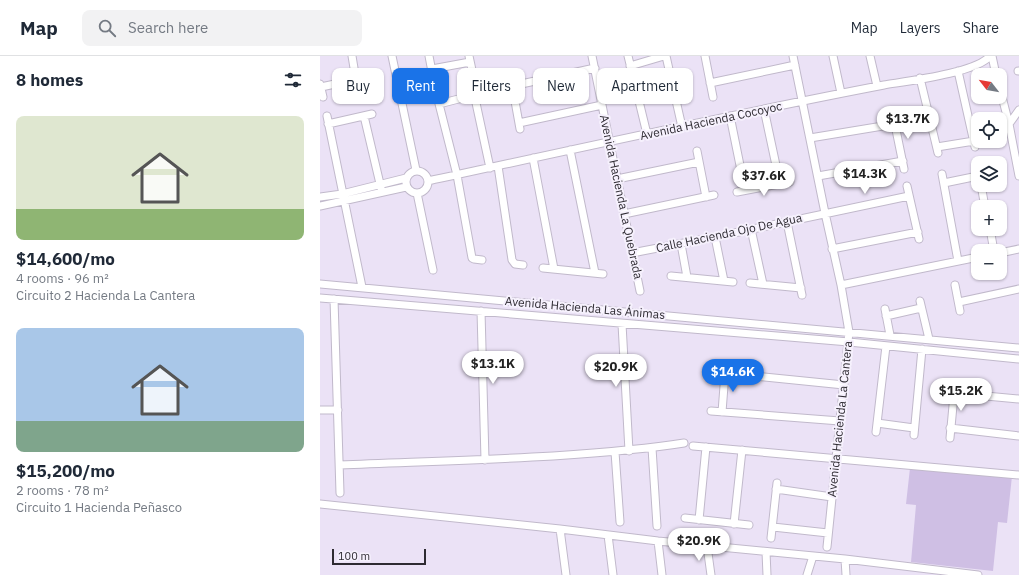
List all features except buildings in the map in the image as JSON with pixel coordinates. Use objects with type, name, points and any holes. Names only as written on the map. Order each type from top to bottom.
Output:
[{"type":"street","points":[[323,97],[320,86],[360,79],[352,56]]},
{"type":"street","points":[[392,56],[416,170]]},
{"type":"street","points":[[429,56],[433,73],[469,59]]},
{"type":"street","name":"Avenida Hacienda La Quebrada","points":[[592,56],[640,291]]},
{"type":"street","points":[[628,56],[647,134]]},
{"type":"street","points":[[630,66],[665,56],[682,127]]},
{"type":"street","points":[[705,56],[713,97]]},
{"type":"street","name":"Avenida Hacienda La Cantera","points":[[793,56],[832,248],[841,285],[849,332],[827,547]]},
{"type":"street","points":[[833,56],[841,93]]},
{"type":"street","points":[[870,56],[877,86]]},
{"type":"street","points":[[991,56],[994,68]]},
{"type":"street","name":"Avenida Hacienda Cocoyoc","points":[[428,181],[730,116],[958,71],[982,63],[991,56]]},
{"type":"street","points":[[710,83],[795,65]]},
{"type":"street","points":[[595,68],[512,82],[520,126],[602,105]]},
{"type":"street","points":[[920,78],[938,150],[975,144],[958,71]]},
{"type":"street","points":[[449,101],[474,92],[490,168]]},
{"type":"street","points":[[439,104],[457,175],[472,258],[482,260]]},
{"type":"street","points":[[1004,104],[1018,172]]},
{"type":"street","points":[[764,109],[780,184]]},
{"type":"street","points":[[1009,124],[1019,110]]},
{"type":"street","points":[[362,287],[327,120],[372,114]]},
{"type":"street","points":[[893,115],[904,169]]},
{"type":"street","points":[[364,116],[381,189]]},
{"type":"street","points":[[730,116],[745,190]]},
{"type":"street","points":[[810,138],[895,124]]},
{"type":"street","points":[[570,150],[595,273]]},
{"type":"street","points":[[697,150],[706,197]]},
{"type":"street","points":[[533,158],[554,269]]},
{"type":"street","points":[[818,176],[903,161]]},
{"type":"street","points":[[617,179],[699,162]]},
{"type":"street","points":[[498,166],[512,260],[514,264],[523,265]]},
{"type":"street","points":[[320,206],[343,197],[381,189],[406,187],[413,193],[417,193],[425,189],[428,181],[424,173],[416,170],[411,171],[406,178],[381,189]]},
{"type":"street","points":[[942,174],[958,261]]},
{"type":"street","points":[[944,183],[971,177]]},
{"type":"street","points":[[406,178],[406,187]]},
{"type":"street","points":[[737,192],[790,182]]},
{"type":"street","points":[[832,248],[918,236],[907,186]]},
{"type":"street","points":[[417,193],[433,270]]},
{"type":"street","points":[[624,214],[714,195]]},
{"type":"street","name":"Calle Hacienda Ojo De Agua","points":[[632,253],[751,230],[909,196]]},
{"type":"street","points":[[320,197],[343,197]]},
{"type":"street","points":[[750,283],[763,284],[802,292],[787,222]]},
{"type":"street","points":[[751,230],[763,284]]},
{"type":"street","points":[[716,237],[724,281]]},
{"type":"street","points":[[681,244],[687,277]]},
{"type":"street","points":[[1007,252],[1019,249]]},
{"type":"street","points":[[841,285],[971,258]]},
{"type":"street","points":[[543,268],[603,274]]},
{"type":"street","points":[[671,276],[733,282]]},
{"type":"street","name":"Avenida Hacienda Las Ánimas","points":[[320,283],[1019,348]]},
{"type":"street","points":[[955,285],[960,310]]},
{"type":"street","points":[[958,302],[1019,289]]},
{"type":"street","points":[[441,307],[442,295]]},
{"type":"street","name":"Avenida Hacienda Las Ánimas","points":[[320,298],[849,342],[1019,359]]},
{"type":"street","points":[[334,299],[340,493]]},
{"type":"street","points":[[920,301],[928,339]]},
{"type":"street","points":[[890,335],[885,313],[921,308]]},
{"type":"street","points":[[481,311],[485,460]]},
{"type":"street","points":[[622,324],[629,451]]},
{"type":"street","points":[[876,432],[886,346]]},
{"type":"street","points":[[877,423],[914,431],[922,349]]},
{"type":"street","points":[[716,372],[844,385]]},
{"type":"street","points":[[722,412],[725,373]]},
{"type":"street","points":[[950,438],[955,384]]},
{"type":"street","points":[[954,394],[1019,400]]},
{"type":"street","points":[[320,410],[338,410]]},
{"type":"street","points":[[711,411],[840,421]]},
{"type":"street","points":[[950,428],[1019,436]]},
{"type":"street","points":[[340,465],[485,460],[615,452],[684,443]]},
{"type":"street","points":[[693,446],[1019,475]]},
{"type":"street","points":[[699,520],[706,447]]},
{"type":"street","points":[[652,448],[657,526]]},
{"type":"street","points":[[734,524],[742,450]]},
{"type":"street","points":[[615,452],[620,522]]},
{"type":"street","points":[[771,538],[777,486],[832,497]]},
{"type":"street","points":[[320,504],[560,529],[658,541],[845,559],[978,575]]},
{"type":"street","points":[[685,518],[749,525]]},
{"type":"street","points":[[773,527],[828,533]]},
{"type":"street","points":[[560,529],[566,575]]},
{"type":"street","points":[[608,535],[613,575]]},
{"type":"street","points":[[658,541],[662,575]]},
{"type":"street","points":[[707,546],[710,575]]},
{"type":"street","points":[[766,552],[767,575]]},
{"type":"street","points":[[807,575],[812,556]]},
{"type":"street","points":[[845,559],[846,575]]},
{"type":"shaded area","points":[[910,468],[1012,476],[1007,523],[998,522],[993,571],[911,562],[916,505],[906,504]]}]
